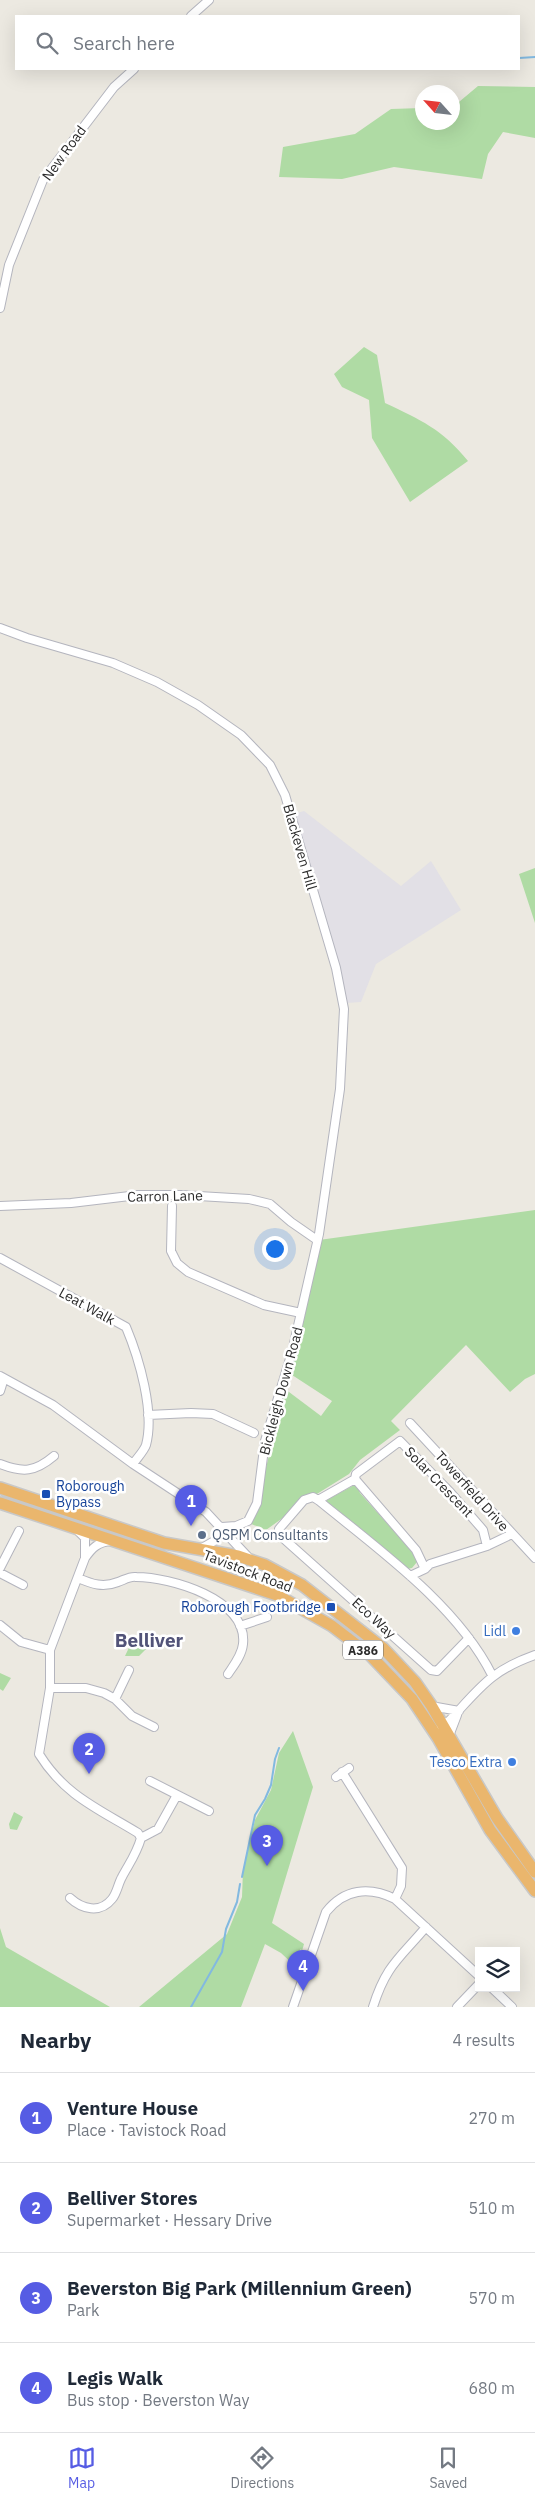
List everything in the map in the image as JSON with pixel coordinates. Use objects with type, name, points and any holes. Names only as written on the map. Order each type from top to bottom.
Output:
[{"type":"highway","name":"Tavistock Road","points":[[0,1488],[136,1534],[198,1550],[238,1556],[256,1562],[302,1585],[383,1648],[403,1668],[431,1706],[497,1818],[535,1872]]},
{"type":"highway","name":"Tavistock Road","points":[[0,1503],[131,1544],[277,1595],[332,1626],[364,1650],[395,1680],[431,1727],[490,1830],[535,1891]]},
{"type":"street","points":[[192,15],[209,0]]},
{"type":"street","name":"New Road","points":[[0,308],[9,265],[43,180],[114,87],[133,70]]},
{"type":"street","name":"Blackeven Hill","points":[[0,628],[27,638],[113,663],[157,682],[198,705],[241,735],[270,765],[287,803],[336,968],[344,1009],[340,1090],[318,1237]]},
{"type":"street","name":"Carron Lane","points":[[0,1206],[72,1203],[138,1196],[206,1195],[249,1199],[270,1204],[290,1222],[318,1237]]},
{"type":"street","points":[[172,1206],[171,1251],[177,1263],[188,1272],[264,1305],[301,1313]]},
{"type":"street","name":"Bickleigh Down Road","points":[[222,1527],[236,1526],[248,1520],[257,1503],[265,1441],[292,1352],[318,1237]]},
{"type":"street","name":"Leat Walk","points":[[0,1258],[126,1328],[140,1369],[148,1415],[146,1446],[133,1464]]},
{"type":"street","points":[[0,1392],[2,1377]]},
{"type":"street","name":"Tavistock Road","points":[[2,1377],[78,1422],[133,1464],[206,1512],[222,1527],[244,1554],[256,1562]]},
{"type":"street","points":[[148,1415],[213,1414],[254,1433]]},
{"type":"street","name":"Towerfield Drive","points":[[410,1423],[535,1558]]},
{"type":"street","name":"Solar Crescent","points":[[355,1479],[356,1474],[400,1441],[450,1492],[483,1530],[487,1546]]},
{"type":"street","points":[[0,1464],[29,1470],[41,1467],[54,1456]]},
{"type":"street","points":[[425,1569],[416,1550],[355,1479],[315,1499],[410,1576],[469,1638],[492,1675]]},
{"type":"street","name":"Eco Way","points":[[315,1499],[304,1500],[279,1529],[293,1547],[431,1670],[437,1671],[469,1638]]},
{"type":"street","points":[[58,1521],[77,1531],[85,1538],[85,1558]]},
{"type":"street","name":"Tavistock Road","points":[[198,1550],[216,1540],[222,1527]]},
{"type":"street","points":[[0,1568],[19,1531]]},
{"type":"street","points":[[410,1576],[425,1569],[430,1564],[487,1546],[512,1534]]},
{"type":"street","points":[[131,1544],[103,1542],[93,1547],[85,1558],[54,1633],[50,1650],[50,1688],[39,1754],[48,1769],[83,1800],[138,1833],[141,1838]]},
{"type":"street","points":[[0,1573],[23,1585]]},
{"type":"street","points":[[78,1578],[103,1586],[134,1576],[182,1586],[212,1597],[226,1608],[240,1626],[243,1642],[241,1653],[228,1674]]},
{"type":"street","points":[[240,1626],[267,1618]]},
{"type":"street","points":[[0,1626],[21,1642],[50,1650]]},
{"type":"street","points":[[431,1727],[446,1731],[459,1711],[492,1675],[502,1668],[535,1655]]},
{"type":"street","points":[[115,1699],[129,1670]]},
{"type":"street","points":[[50,1688],[86,1688],[104,1693],[115,1699],[132,1716],[154,1727]]},
{"type":"street","points":[[431,1706],[459,1711]]},
{"type":"street","points":[[342,1772],[402,1868],[401,1886],[395,1899]]},
{"type":"street","points":[[150,1781],[209,1812]]},
{"type":"street","points":[[70,1898],[87,1909],[97,1908],[113,1898],[141,1838],[158,1829],[177,1795]]},
{"type":"street","points":[[293,2007],[323,1918],[331,1906],[346,1895],[363,1891],[379,1892],[395,1899],[475,1972]]},
{"type":"street","points":[[373,2007],[386,1972],[395,1959],[426,1926]]},
{"type":"street","points":[[457,2007],[475,1988]]},
{"type":"street","points":[[496,1992],[512,2007]]},
{"type":"shaded area","points":[[304,811],[401,886],[431,861],[461,910],[376,964],[361,1002],[347,1003],[293,814]]},
{"type":"green space","points":[[478,86],[535,87],[535,138],[503,132],[488,154],[482,179],[394,167],[342,179],[279,177],[283,147],[355,134],[391,109],[415,108],[415,130],[460,130],[460,101]]},
{"type":"green space","points":[[364,347],[377,355],[385,403],[430,426],[449,441],[468,461],[410,502],[372,438],[369,400],[342,387],[334,374]]},
{"type":"green space","points":[[535,868],[535,923],[519,874]]},
{"type":"green space","points":[[535,1210],[535,1374],[525,1379],[510,1392],[466,1345],[391,1421],[400,1430],[360,1460],[349,1474],[312,1497],[266,1530],[249,1523],[255,1513],[285,1389],[321,1416],[332,1401],[289,1373],[319,1240]]},
{"type":"green space","points":[[356,1484],[360,1493],[417,1557],[417,1562],[412,1568],[407,1569],[327,1503],[327,1500]]},
{"type":"green space","points":[[134,1637],[149,1646],[139,1656],[125,1656]]},
{"type":"green space","points":[[0,1673],[11,1678],[3,1691],[0,1689]]},
{"type":"green space","points":[[293,1731],[313,1787],[272,1923],[304,1944],[302,1951],[301,1949],[299,1951],[301,1953],[297,1968],[281,1953],[265,1944],[241,2007],[139,2007],[227,1934],[242,1897],[243,1870],[255,1820],[271,1790],[279,1753]]},
{"type":"green space","points":[[14,1812],[23,1817],[17,1830],[10,1829],[9,1824]]},
{"type":"green space","points":[[0,1928],[6,1947],[110,2007],[0,2007]]},
{"type":"waterway","points":[[520,58],[535,57]]},
{"type":"waterway","points":[[242,1877],[255,1815],[271,1785],[275,1759],[279,1748]]},
{"type":"waterway","points":[[191,2007],[222,1952],[226,1929],[237,1902],[240,1884]]},
{"type":"place","name":"Roborough Bypass","points":[[46,1494]]},
{"type":"place","name":"Venture House","points":[[191,1526]]},
{"type":"place","name":"QSPM Consultants","points":[[202,1535]]},
{"type":"place","name":"Roborough Footbridge","points":[[331,1607]]},
{"type":"place","name":"Lidl","points":[[516,1631]]},
{"type":"place","name":"Tesco Extra","points":[[512,1762]]},
{"type":"place","name":"Belliver Stores","points":[[89,1774]]},
{"type":"place","name":"Beverston Big Park (Millennium Green)","points":[[267,1866]]},
{"type":"place","name":"Legis Walk","points":[[303,1991]]},
{"type":"district","name":"Belliver","points":[[149,1640]]}]
